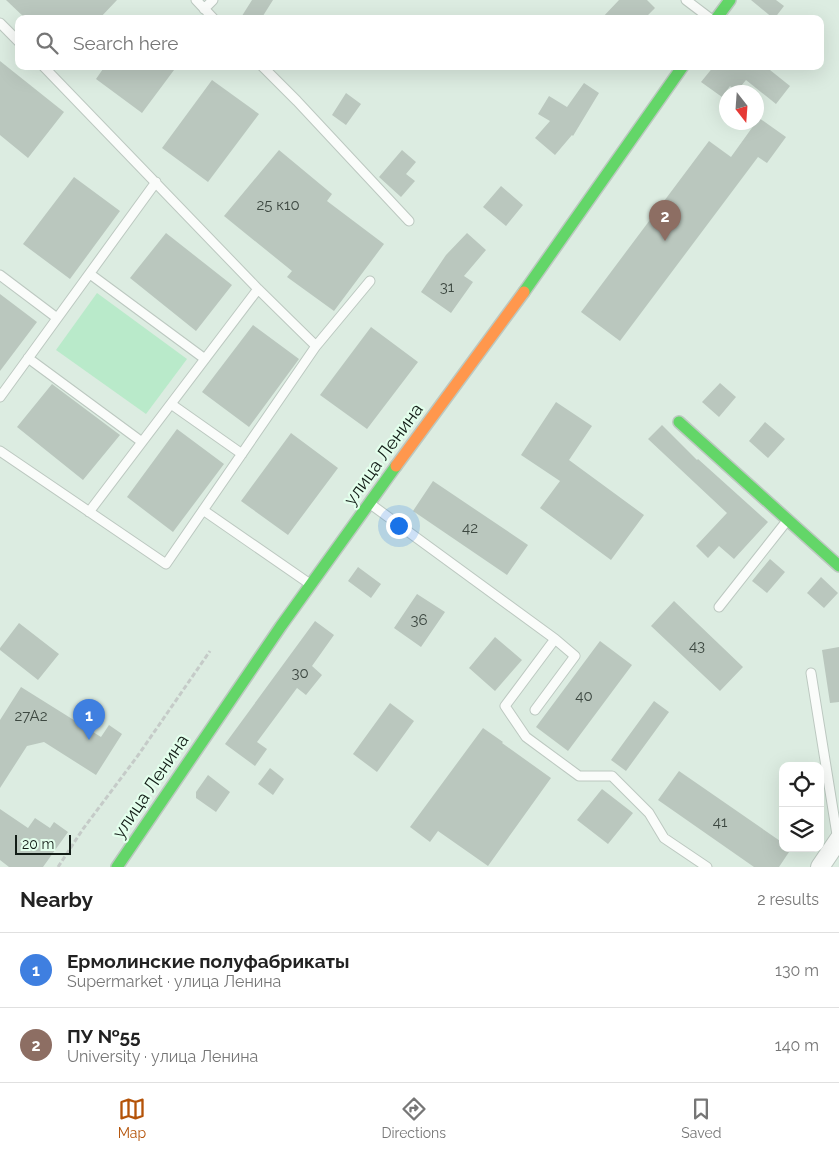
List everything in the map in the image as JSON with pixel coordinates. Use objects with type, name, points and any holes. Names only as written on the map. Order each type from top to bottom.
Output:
[{"type":"street","points":[[719,15],[730,0]]},
{"type":"street","name":"улица Ленина","points":[[117,867],[204,737],[310,585],[539,271],[680,70]]},
{"type":"street","points":[[680,422],[839,566]]},
{"type":"street","points":[[820,867],[838,840]]},
{"type":"lane","points":[[196,0],[210,15]]},
{"type":"lane","points":[[204,9],[213,0]]},
{"type":"lane","points":[[686,0],[706,15]]},
{"type":"lane","points":[[0,23],[15,38]]},
{"type":"lane","points":[[47,70],[258,289],[316,346]]},
{"type":"lane","points":[[266,70],[409,221]]},
{"type":"lane","points":[[0,397],[156,182]]},
{"type":"lane","points":[[90,274],[205,359]]},
{"type":"lane","points":[[0,275],[58,318]]},
{"type":"lane","points":[[0,451],[166,564],[316,346],[370,281]]},
{"type":"lane","points":[[89,512],[258,289]]},
{"type":"lane","points":[[28,358],[142,442]]},
{"type":"lane","points":[[171,404],[242,454]]},
{"type":"lane","points":[[368,503],[555,639],[575,656],[535,710]]},
{"type":"lane","points":[[203,510],[310,585]]},
{"type":"lane","points":[[719,607],[788,520]]},
{"type":"lane","points":[[555,639],[505,706],[526,737],[579,776],[612,776],[649,813],[664,838],[708,867]]},
{"type":"lane","points":[[811,673],[838,840]]},
{"type":"path","points":[[58,867],[210,651]]},
{"type":"green space","points":[[97,293],[187,359],[146,414],[56,350]]},
{"type":"building","points":[[6,0],[117,0],[103,15],[22,15]]},
{"type":"building","points":[[252,0],[273,0],[264,15],[243,15]]},
{"type":"building","points":[[619,0],[647,0],[655,8],[648,15],[605,15]]},
{"type":"building","points":[[751,0],[776,0],[784,6],[777,15],[769,15]]},
{"type":"building","points":[[0,61],[64,112],[28,158],[0,135]]},
{"type":"building","points":[[102,70],[174,70],[142,113],[96,79]]},
{"type":"building","points":[[711,70],[770,70],[790,86],[776,104],[764,94],[764,85],[752,85],[746,80],[742,85],[719,85],[719,95],[701,82]]},
{"type":"building","points":[[212,80],[259,114],[208,182],[162,148]]},
{"type":"building","points":[[584,83],[599,93],[573,136],[555,155],[535,138],[550,121],[538,114],[549,96],[567,107]]},
{"type":"building","points":[[346,93],[361,104],[346,125],[332,115]]},
{"type":"building","points":[[764,122],[786,137],[767,163],[758,157],[620,341],[581,312],[709,141],[731,157],[750,130],[764,130]]},
{"type":"building","points":[[279,150],[332,194],[327,201],[384,244],[334,311],[287,277],[292,271],[224,216]]},
{"type":"building","points":[[402,150],[416,162],[406,174],[415,181],[401,197],[379,177]]},
{"type":"building","points":[[74,177],[120,211],[70,279],[23,244]]},
{"type":"building","points":[[501,186],[523,205],[506,226],[483,207]]},
{"type":"building","points":[[166,233],[232,285],[196,331],[130,278]]},
{"type":"building","points":[[467,233],[486,250],[464,276],[473,282],[451,313],[421,292],[446,255]]},
{"type":"building","points":[[0,294],[37,322],[0,371]]},
{"type":"building","points":[[253,325],[299,359],[249,427],[202,392]]},
{"type":"building","points":[[371,327],[418,362],[367,429],[320,395]]},
{"type":"building","points":[[720,383],[736,397],[719,417],[702,402]]},
{"type":"building","points":[[52,384],[120,435],[83,480],[17,427]]},
{"type":"building","points":[[556,402],[592,426],[569,460],[644,515],[611,560],[540,508],[560,481],[521,455]]},
{"type":"building","points":[[765,422],[785,439],[768,458],[749,441]]},
{"type":"building","points":[[662,425],[697,460],[768,522],[734,559],[719,546],[708,558],[696,546],[727,513],[648,439]]},
{"type":"building","points":[[177,429],[224,464],[173,532],[127,497]]},
{"type":"building","points":[[291,433],[338,468],[288,535],[241,501]]},
{"type":"building","points":[[433,481],[528,545],[507,575],[413,511]]},
{"type":"building","points":[[770,559],[785,572],[767,593],[752,581]]},
{"type":"building","points":[[358,567],[381,584],[371,598],[348,581]]},
{"type":"building","points":[[821,577],[838,593],[824,608],[807,593]]},
{"type":"building","points":[[417,594],[445,612],[421,647],[394,628]]},
{"type":"building","points":[[674,601],[743,667],[720,691],[651,626]]},
{"type":"building","points":[[315,621],[334,635],[312,666],[322,675],[306,695],[297,688],[257,742],[267,749],[255,766],[225,744]]},
{"type":"building","points":[[19,623],[59,654],[38,680],[0,650]]},
{"type":"building","points":[[495,637],[522,660],[495,691],[469,668]]},
{"type":"building","points":[[600,641],[632,665],[568,751],[536,727]]},
{"type":"building","points":[[839,647],[839,702],[830,703],[822,650]]},
{"type":"building","points":[[21,687],[101,737],[109,725],[122,734],[96,775],[44,742],[27,746],[0,788],[0,720]]},
{"type":"building","points":[[654,701],[669,712],[626,771],[611,760]]},
{"type":"building","points":[[390,703],[414,721],[377,772],[353,754]]},
{"type":"building","points":[[483,728],[551,778],[488,866],[438,831],[430,842],[410,827]]},
{"type":"building","points":[[270,768],[284,779],[273,795],[258,784]]},
{"type":"building","points":[[679,771],[779,840],[779,852],[789,852],[779,867],[754,867],[658,800]]},
{"type":"building","points":[[208,775],[230,792],[216,812],[196,798],[196,792]]},
{"type":"building","points":[[602,789],[633,813],[608,844],[577,820]]},
{"type":"building","points":[[0,809],[28,828],[35,818],[50,828],[54,822],[68,832],[43,867],[9,867],[0,860]]},
{"type":"traffic: fast","points":[[719,15],[730,0]]},
{"type":"traffic: fast","points":[[524,292],[680,70]]},
{"type":"traffic: fast","points":[[679,422],[839,566]]},
{"type":"traffic: fast","points":[[117,867],[281,626],[396,466]]},
{"type":"traffic: slow","points":[[396,466],[524,292]]},
{"type":"place","name":"ПУ №55","points":[[665,241]]},
{"type":"place","name":"Ермолинские полуфабрикаты","points":[[89,740]]}]
